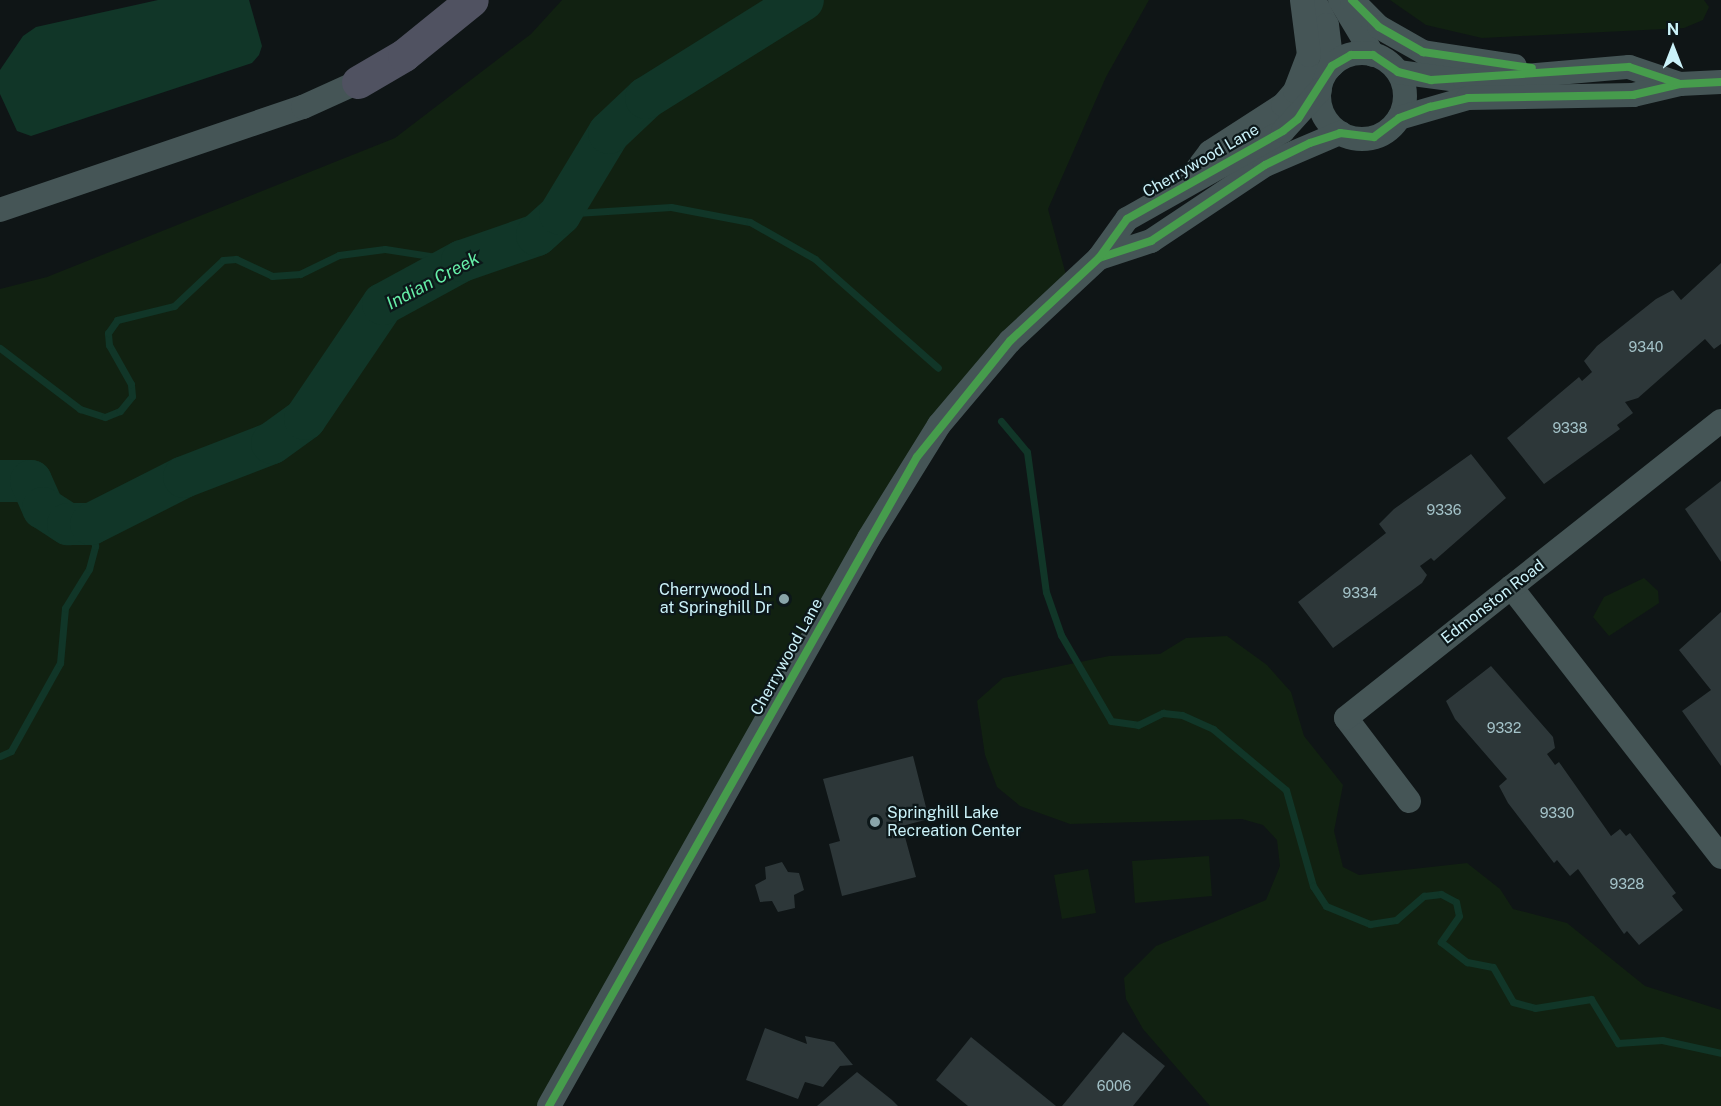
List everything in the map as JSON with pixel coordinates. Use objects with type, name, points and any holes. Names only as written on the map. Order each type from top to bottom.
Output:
[{"type":"highway","points":[[358,82],[404,56],[472,0]]},
{"type":"street","points":[[1184,186],[1210,152],[1283,105],[1295,91],[1310,55],[1302,0]]},
{"type":"street","points":[[1314,0],[1327,25],[1332,66]]},
{"type":"street","points":[[1340,0],[1374,55],[1398,72],[1465,81],[1629,67],[1680,84]]},
{"type":"street","points":[[1352,0],[1379,27],[1423,52],[1562,71]]},
{"type":"street","points":[[1374,55],[1351,55],[1332,66],[1320,90],[1324,115],[1340,133],[1374,137],[1399,118],[1468,98],[1633,95],[1680,84],[1721,82]]},
{"type":"street","points":[[1398,72],[1405,100],[1399,118]]},
{"type":"street","points":[[0,210],[303,107],[358,82]]},
{"type":"street","name":"Cherrywood Lane","points":[[558,1103],[917,457],[1010,341],[1099,258],[1126,219],[1283,131],[1320,90]]},
{"type":"street","name":"Cherrywood Lane","points":[[1099,258],[1151,241],[1265,165],[1340,133]]},
{"type":"street","name":"Edmonston Road","points":[[1408,801],[1346,718],[1721,421]]},
{"type":"street","points":[[1511,587],[1721,857]]},
{"type":"shaded area","points":[[158,0],[249,0],[262,46],[259,55],[252,63],[31,136],[17,131],[0,94],[0,70],[23,36],[36,27]]},
{"type":"shaded area","points":[[562,0],[1149,0],[1106,77],[1048,209],[1068,282],[967,391],[549,1106],[0,1106],[0,289],[47,277],[395,138],[531,34]]},
{"type":"shaded area","points":[[1390,0],[1704,0],[1709,7],[1703,20],[1684,28],[1482,38],[1426,25]]},
{"type":"shaded area","points":[[1644,578],[1658,591],[1659,603],[1609,636],[1593,617],[1604,597]]},
{"type":"shaded area","points":[[1227,636],[1267,665],[1291,692],[1304,736],[1343,785],[1334,831],[1343,867],[1359,875],[1467,863],[1500,889],[1513,909],[1567,923],[1645,986],[1721,1010],[1721,1106],[1210,1106],[1143,1029],[1126,999],[1124,978],[1156,946],[1266,900],[1280,866],[1277,840],[1263,825],[1242,819],[1070,824],[1020,806],[997,787],[985,755],[977,701],[1003,678],[1109,656],[1160,654],[1186,638]]},
{"type":"shaded area","points":[[1209,856],[1212,896],[1135,903],[1132,861]]},
{"type":"shaded area","points":[[1088,869],[1096,913],[1062,919],[1054,875]]},
{"type":"building","points":[[1721,263],[1721,344],[1714,349],[1705,339],[1638,398],[1625,402],[1633,413],[1617,425],[1620,429],[1544,484],[1507,438],[1579,377],[1582,381],[1592,372],[1584,361],[1597,346],[1656,299],[1673,290],[1681,300]]},
{"type":"building","points":[[1471,454],[1506,498],[1434,561],[1431,558],[1420,566],[1427,575],[1422,583],[1333,648],[1298,602],[1386,533],[1379,524],[1394,509]]},
{"type":"building","points":[[1721,481],[1721,562],[1685,509]]},
{"type":"building","points":[[1721,612],[1721,766],[1682,711],[1711,690],[1679,650]]},
{"type":"building","points":[[1491,666],[1553,737],[1555,748],[1547,754],[1555,765],[1559,762],[1611,836],[1620,829],[1626,836],[1630,833],[1676,893],[1672,896],[1683,910],[1639,945],[1627,931],[1624,934],[1578,869],[1570,876],[1557,860],[1554,863],[1508,803],[1499,786],[1507,779],[1455,719],[1446,701]]},
{"type":"building","name":"Springhill Lake Recreation Center","points":[[913,756],[929,819],[902,826],[916,877],[842,896],[829,844],[840,841],[823,779]]},
{"type":"building","points":[[782,862],[788,872],[799,873],[804,890],[794,895],[795,908],[778,912],[772,901],[760,902],[755,885],[766,879],[765,867]]},
{"type":"building","points":[[765,1028],[807,1044],[805,1036],[834,1042],[853,1065],[840,1066],[823,1087],[805,1082],[798,1099],[746,1080]]},
{"type":"building","points":[[1123,1032],[1165,1066],[1133,1106],[1062,1106]]},
{"type":"building","points":[[971,1037],[1056,1106],[968,1106],[936,1080]]},
{"type":"building","points":[[857,1072],[892,1100],[898,1106],[817,1106]]},
{"type":"waterway","name":"Indian Creek","points":[[0,481],[31,481],[43,508],[68,524],[91,524],[184,477],[272,443],[305,419],[383,304],[462,261],[537,235],[560,214],[609,133],[646,98],[803,0]]},
{"type":"waterway","points":[[560,214],[671,207],[750,222],[815,259],[938,368]]},
{"type":"waterway","points":[[0,348],[80,409],[105,417],[120,411],[132,396],[131,384],[109,345],[108,333],[117,320],[174,306],[223,260],[236,259],[272,276],[300,274],[339,255],[385,249],[462,261]]},
{"type":"waterway","points":[[1001,421],[1027,452],[1046,592],[1061,635],[1111,721],[1138,725],[1163,713],[1182,715],[1213,729],[1286,790],[1313,886],[1326,906],[1370,924],[1396,920],[1424,896],[1441,894],[1456,902],[1459,916],[1441,942],[1467,962],[1493,967],[1513,1002],[1535,1008],[1591,999],[1618,1043],[1662,1040],[1721,1053]]},
{"type":"waterway","points":[[0,756],[11,751],[60,663],[65,608],[89,569],[95,546],[91,524]]},
{"type":"cycle path","points":[[1352,0],[1379,27],[1423,52],[1532,68]]},
{"type":"cycle path","points":[[549,1106],[917,457],[1010,341],[1099,258],[1127,219],[1283,131],[1298,119],[1332,66],[1351,55],[1373,55],[1398,72],[1431,80],[1629,67],[1680,84]]},
{"type":"cycle path","points":[[1099,258],[1151,241],[1265,165],[1310,143],[1340,133],[1374,137],[1399,118],[1430,107],[1468,98],[1633,95],[1680,84],[1721,82]]},
{"type":"place","name":"Cherrywood Ln at Springhill Dr","points":[[784,599]]},
{"type":"place","name":"Springhill Lake Recreation Center","points":[[875,822]]}]
